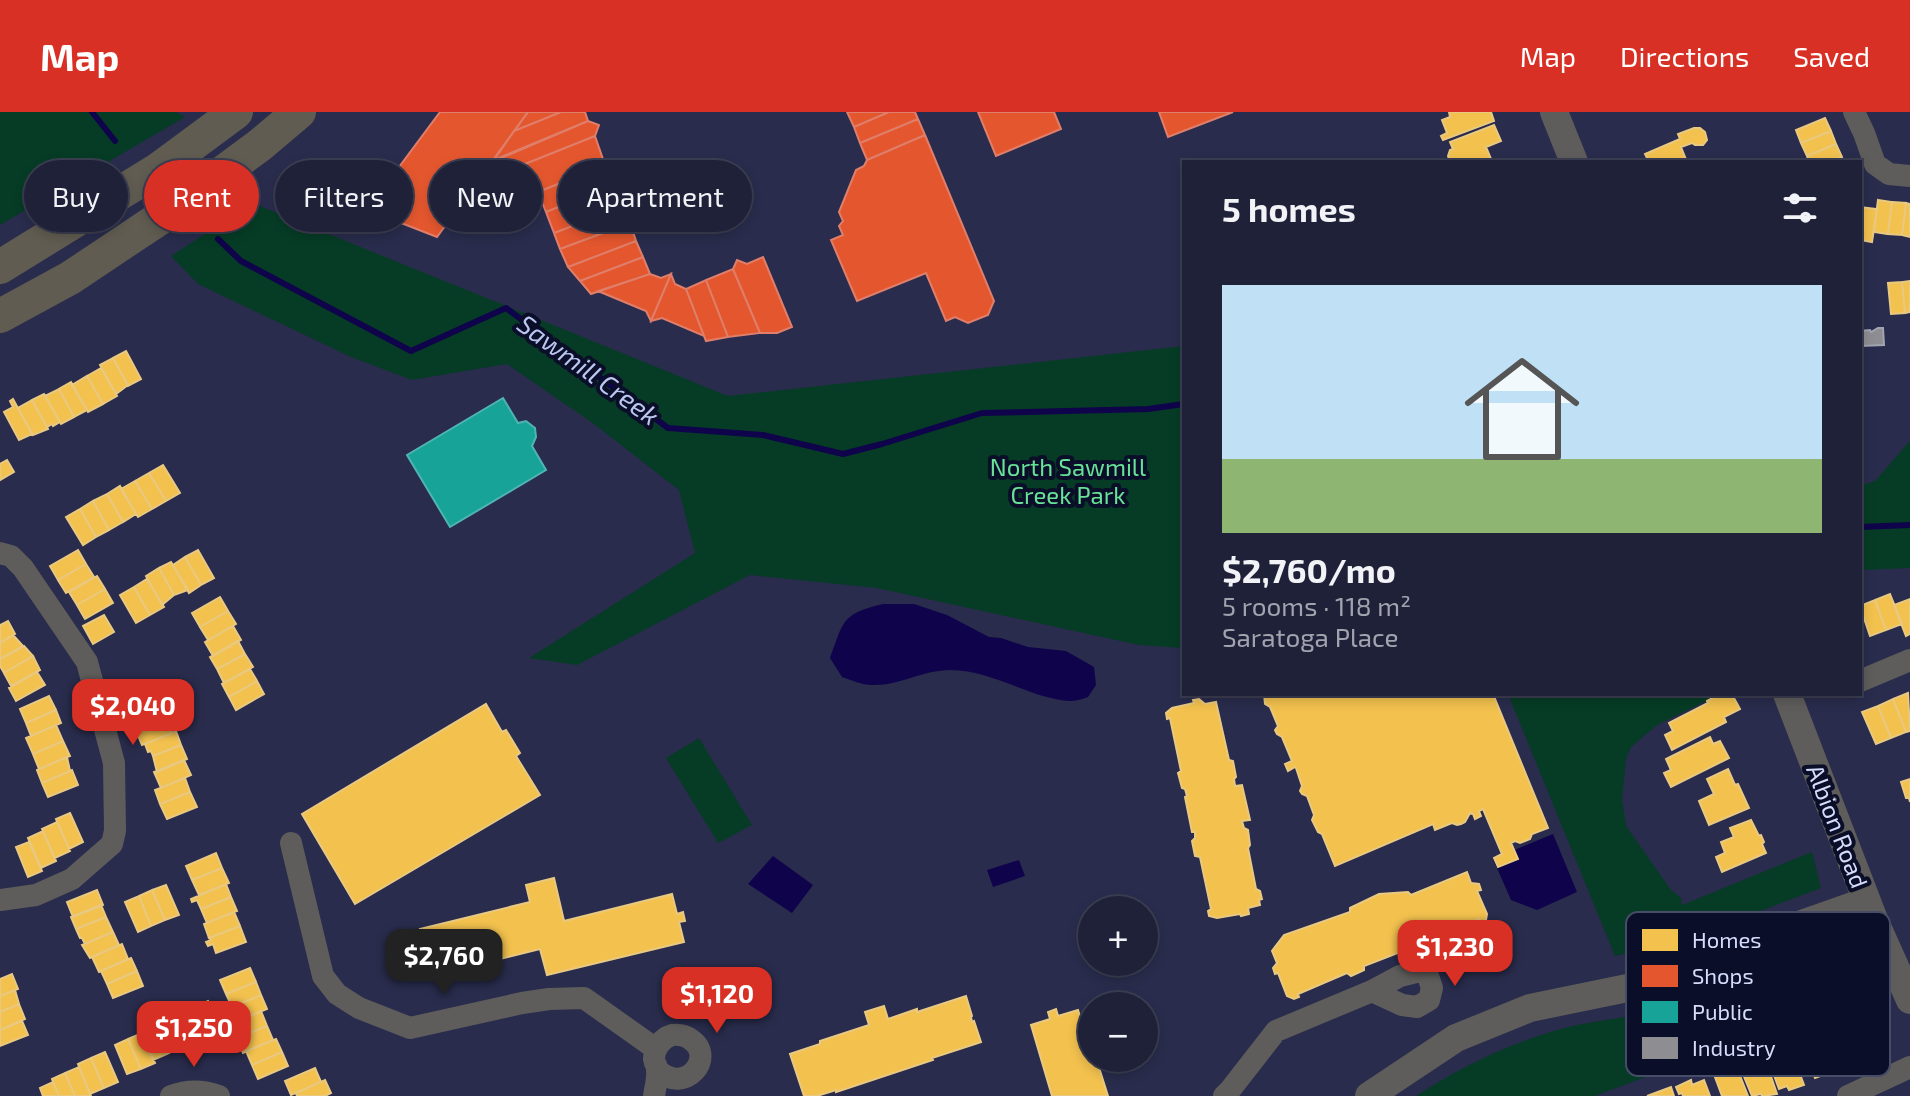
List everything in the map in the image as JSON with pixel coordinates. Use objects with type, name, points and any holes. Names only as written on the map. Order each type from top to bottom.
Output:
[{"type":"main road","points":[[0,267],[159,169],[236,112],[260,145]]},
{"type":"main road","points":[[0,316],[70,278],[175,208],[299,112]]},
{"type":"street","points":[[1854,112],[1875,164],[1889,174],[1910,176]]},
{"type":"street","points":[[1557,113],[1573,160]]},
{"type":"street","points":[[0,553],[11,556],[23,568],[87,662],[114,763],[115,831],[112,844],[72,879],[36,895],[0,900]]},
{"type":"street","points":[[1862,680],[1910,660]]},
{"type":"street","name":"Albion Road","points":[[1790,696],[1871,911]]},
{"type":"street","points":[[291,843],[323,976],[337,994],[359,1008],[410,1028],[522,1003],[584,998],[657,1060],[669,1080],[684,1088],[699,1067],[701,1057],[694,1041],[678,1035],[661,1041],[657,1060],[654,1096]]},
{"type":"street","name":"Albion Road","points":[[1890,954],[1910,1000]]},
{"type":"street","points":[[1369,1096],[1456,1038],[1530,1008],[1626,988]]},
{"type":"street","points":[[1230,1094],[1276,1031],[1372,991]]},
{"type":"street","points":[[1848,1096],[1910,1067]]},
{"type":"street","points":[[171,1096],[181,1092],[206,1092],[219,1096]]},
{"type":"green space","points":[[0,112],[176,112],[185,117],[111,160],[24,160],[24,211],[0,225]]},
{"type":"green space","name":"North Sawmill Creek Park","points":[[259,206],[275,212],[275,232],[324,232],[728,396],[1182,346],[1182,648],[1139,645],[877,588],[750,575],[577,665],[529,658],[695,553],[679,490],[594,424],[507,364],[412,380],[351,357],[198,284],[171,256],[208,232],[259,232]]},
{"type":"green space","points":[[1910,441],[1910,568],[1862,570],[1862,485],[1875,481]]},
{"type":"green space","points":[[1509,696],[1716,696],[1657,725],[1631,747],[1626,759],[1622,799],[1626,826],[1671,890],[1681,898],[1682,905],[1812,852],[1821,888],[1757,912],[1626,912],[1626,954],[1615,956]]},
{"type":"green space","points":[[699,738],[752,825],[718,843],[666,758]]},
{"type":"green space","points":[[1626,1017],[1626,1076],[1648,1076],[1595,1096],[1416,1096],[1473,1063],[1535,1037],[1577,1025]]},
{"type":"shaded area","points":[[883,604],[914,604],[947,615],[989,637],[1028,647],[1066,651],[1094,667],[1096,685],[1088,697],[1070,701],[966,671],[930,672],[882,685],[864,684],[842,677],[830,658],[842,627],[859,611]]},
{"type":"shaded area","points":[[1553,834],[1577,892],[1537,910],[1511,900],[1493,859]]},
{"type":"shaded area","points":[[773,856],[813,885],[792,913],[748,884]]},
{"type":"shaded area","points":[[1019,860],[1025,876],[993,887],[987,870]]},
{"type":"building: Homes","points":[[1449,112],[1491,112],[1494,121],[1443,140],[1441,136],[1447,133],[1442,120],[1450,117]]},
{"type":"building: Homes","points":[[1825,118],[1831,131],[1801,143],[1796,130]]},
{"type":"building: Homes","points":[[1494,125],[1501,141],[1486,147],[1489,160],[1449,160],[1450,150],[1453,149],[1450,142]]},
{"type":"building: Homes","points":[[1700,128],[1707,140],[1703,145],[1692,143],[1681,147],[1686,160],[1648,160],[1645,154],[1680,139],[1678,134]]},
{"type":"building: Homes","points":[[1831,131],[1836,144],[1807,156],[1801,143]]},
{"type":"building: Homes","points":[[1836,144],[1842,157],[1808,160],[1807,156]]},
{"type":"building: Homes","points":[[1878,200],[1892,202],[1888,234],[1874,232]]},
{"type":"building: Homes","points":[[1892,202],[1906,203],[1902,235],[1888,234]]},
{"type":"building: Homes","points":[[1906,203],[1910,204],[1910,237],[1902,235]]},
{"type":"building: Homes","points":[[1862,207],[1877,209],[1872,242],[1862,240]]},
{"type":"building: Homes","points":[[1910,281],[1910,312],[1905,313],[1902,282]]},
{"type":"building: Homes","points":[[1902,282],[1905,313],[1891,314],[1888,283]]},
{"type":"building: Homes","points":[[126,351],[141,379],[128,386],[113,358]]},
{"type":"building: Homes","points":[[113,358],[128,385],[116,394],[100,365]]},
{"type":"building: Homes","points":[[101,368],[117,396],[103,404],[87,376]]},
{"type":"building: Homes","points":[[87,376],[103,404],[88,412],[72,385]]},
{"type":"building: Homes","points":[[71,382],[87,410],[74,417],[59,389]]},
{"type":"building: Homes","points":[[59,389],[74,417],[61,424],[45,396]]},
{"type":"building: Homes","points":[[44,394],[60,422],[53,426],[47,427],[32,400]]},
{"type":"building: Homes","points":[[13,399],[32,434],[19,440],[4,412],[13,407],[10,401]]},
{"type":"building: Homes","points":[[32,400],[48,429],[33,435],[18,408]]},
{"type":"building: Homes","points":[[7,460],[14,472],[0,480],[0,464]]},
{"type":"building: Homes","points":[[163,465],[180,493],[166,501],[149,473]]},
{"type":"building: Homes","points":[[149,473],[166,501],[152,509],[135,481]]},
{"type":"building: Homes","points":[[135,481],[152,509],[138,517],[121,489]]},
{"type":"building: Homes","points":[[120,486],[136,514],[123,522],[107,494]]},
{"type":"building: Homes","points":[[107,494],[123,522],[109,530],[93,501]]},
{"type":"building: Homes","points":[[93,501],[109,530],[96,537],[80,509]]},
{"type":"building: Homes","points":[[80,509],[96,537],[83,545],[66,517]]},
{"type":"building: Homes","points":[[78,550],[86,564],[58,580],[50,566]]},
{"type":"building: Homes","points":[[198,550],[214,578],[201,585],[185,557]]},
{"type":"building: Homes","points":[[185,557],[201,585],[189,593],[173,565]]},
{"type":"building: Homes","points":[[171,562],[188,590],[174,595],[159,568]]},
{"type":"building: Homes","points":[[86,564],[94,577],[66,593],[58,580]]},
{"type":"building: Homes","points":[[159,568],[174,595],[162,605],[146,576]]},
{"type":"building: Homes","points":[[97,576],[105,589],[77,605],[69,592]]},
{"type":"building: Homes","points":[[147,579],[164,607],[150,615],[134,587]]},
{"type":"building: Homes","points":[[134,587],[150,615],[136,623],[120,595]]},
{"type":"building: Homes","points":[[105,589],[113,603],[85,619],[77,605]]},
{"type":"building: Homes","points":[[1890,594],[1902,624],[1886,630],[1875,600]]},
{"type":"building: Homes","points":[[220,597],[228,611],[200,627],[192,613]]},
{"type":"building: Homes","points":[[1910,599],[1910,634],[1906,636],[1894,605]]},
{"type":"building: Homes","points":[[1875,600],[1886,630],[1870,636],[1862,605]]},
{"type":"building: Homes","points":[[228,611],[236,624],[208,640],[200,627]]},
{"type":"building: Homes","points":[[104,615],[114,632],[93,644],[83,626]]},
{"type":"building: Homes","points":[[8,621],[15,634],[0,643],[0,625]]},
{"type":"building: Homes","points":[[233,626],[241,640],[213,656],[205,642]]},
{"type":"building: Homes","points":[[13,635],[23,646],[0,659],[0,643]]},
{"type":"building: Homes","points":[[238,641],[245,654],[217,669],[210,657]]},
{"type":"building: Homes","points":[[24,646],[33,656],[4,673],[0,659]]},
{"type":"building: Homes","points":[[245,654],[253,667],[224,683],[217,669]]},
{"type":"building: Homes","points":[[33,656],[40,670],[11,686],[4,673]]},
{"type":"building: Homes","points":[[250,669],[257,681],[229,697],[222,684]]},
{"type":"building: Homes","points":[[37,672],[45,685],[16,701],[9,688]]},
{"type":"building: Homes","points":[[257,681],[264,694],[236,710],[229,697]]},
{"type":"building: Homes","points":[[1908,693],[1910,731],[1906,732],[1893,699]]},
{"type":"building: Homes","points":[[49,696],[56,710],[26,723],[20,709]]},
{"type":"building: Homes","points":[[1264,696],[1494,696],[1548,828],[1532,834],[1530,839],[1511,843],[1518,859],[1498,867],[1494,858],[1502,854],[1483,809],[1479,811],[1481,816],[1475,819],[1470,813],[1461,824],[1452,823],[1435,830],[1433,824],[1335,866],[1322,834],[1312,820],[1314,815],[1307,796],[1300,791],[1302,786],[1296,768],[1288,771],[1285,764],[1292,761],[1282,737],[1275,730],[1278,726],[1270,707],[1265,704]]},
{"type":"building: Homes","points":[[1716,696],[1738,696],[1734,698],[1740,709],[1724,717],[1726,722],[1672,750],[1665,735],[1673,731],[1669,723]]},
{"type":"building: Homes","points":[[1199,699],[1205,704],[1216,702],[1229,760],[1233,761],[1235,786],[1242,785],[1250,820],[1242,821],[1248,830],[1248,848],[1256,889],[1260,891],[1262,899],[1259,900],[1260,905],[1248,908],[1249,914],[1241,916],[1209,916],[1211,909],[1200,857],[1195,856],[1192,841],[1195,832],[1192,832],[1187,796],[1178,773],[1181,771],[1170,718],[1167,719],[1166,713],[1172,708]]},
{"type":"building: Homes","points":[[1893,699],[1906,732],[1891,738],[1878,706]]},
{"type":"building: Homes","points":[[160,704],[166,718],[136,731],[130,716]]},
{"type":"building: Homes","points":[[486,704],[502,732],[506,730],[520,753],[516,756],[540,795],[355,904],[302,814]]},
{"type":"building: Homes","points":[[1878,706],[1891,738],[1876,744],[1862,712]]},
{"type":"building: Homes","points":[[56,710],[61,723],[31,736],[26,723]]},
{"type":"building: Homes","points":[[166,718],[172,733],[142,745],[136,731]]},
{"type":"building: Homes","points":[[56,725],[63,741],[33,754],[26,738]]},
{"type":"building: Homes","points":[[176,731],[181,745],[153,756],[151,751],[148,752],[145,744]]},
{"type":"building: Homes","points":[[1710,737],[1713,744],[1720,741],[1729,758],[1671,787],[1664,773],[1671,770],[1666,759]]},
{"type":"building: Homes","points":[[63,741],[70,756],[39,769],[33,754]]},
{"type":"building: Homes","points":[[181,745],[187,759],[157,772],[153,756]]},
{"type":"building: Homes","points":[[67,757],[70,771],[42,783],[37,770]]},
{"type":"building: Homes","points":[[184,760],[191,775],[161,788],[154,772]]},
{"type":"building: Homes","points":[[1728,769],[1749,808],[1709,825],[1699,801],[1714,794],[1707,779]]},
{"type":"building: Homes","points":[[72,770],[78,785],[48,797],[42,783]]},
{"type":"building: Homes","points":[[185,778],[190,792],[160,804],[155,790]]},
{"type":"building: Homes","points":[[1910,779],[1910,802],[1901,782]]},
{"type":"building: Homes","points":[[190,792],[197,807],[167,819],[160,804]]},
{"type":"building: Homes","points":[[70,813],[83,842],[69,849],[56,819]]},
{"type":"building: Homes","points":[[1751,820],[1761,835],[1766,853],[1722,872],[1716,857],[1725,853],[1721,842],[1734,837],[1730,828]]},
{"type":"building: Homes","points":[[57,822],[70,851],[55,858],[42,829]]},
{"type":"building: Homes","points":[[43,831],[56,861],[41,868],[28,838]]},
{"type":"building: Homes","points":[[29,842],[42,871],[28,877],[16,847]]},
{"type":"building: Homes","points":[[216,853],[222,868],[192,880],[186,866]]},
{"type":"building: Homes","points":[[222,868],[229,883],[199,895],[192,880]]},
{"type":"building: Homes","points":[[1467,872],[1471,883],[1479,884],[1481,890],[1477,891],[1487,914],[1486,920],[1480,922],[1479,919],[1429,939],[1429,944],[1364,966],[1364,970],[1351,976],[1347,973],[1298,994],[1299,997],[1294,999],[1287,996],[1273,968],[1277,963],[1272,951],[1284,935],[1350,912],[1350,908],[1379,894],[1408,892],[1411,895]]},
{"type":"building: Homes","points":[[554,878],[564,921],[672,894],[677,914],[683,912],[685,921],[679,922],[684,942],[547,975],[540,949],[432,976],[427,957],[421,958],[419,950],[425,949],[420,929],[530,902],[526,885]]},
{"type":"building: Homes","points":[[226,884],[231,897],[201,909],[197,900],[192,902],[191,899]]},
{"type":"building: Homes","points":[[166,885],[179,915],[165,920],[152,890]]},
{"type":"building: Homes","points":[[97,890],[103,905],[73,917],[67,902]]},
{"type":"building: Homes","points":[[152,890],[165,920],[151,926],[139,896]]},
{"type":"building: Homes","points":[[139,896],[151,926],[138,932],[125,902]]},
{"type":"building: Homes","points":[[231,897],[237,911],[207,923],[201,909]]},
{"type":"building: Homes","points":[[101,905],[106,917],[76,929],[71,917]]},
{"type":"building: Homes","points":[[234,912],[240,926],[209,938],[204,924]]},
{"type":"building: Homes","points":[[106,917],[113,932],[85,944],[76,929]]},
{"type":"building: Homes","points":[[240,926],[246,942],[216,953],[213,944],[208,946],[206,942],[211,940],[209,938]]},
{"type":"building: Homes","points":[[113,932],[119,945],[90,958],[82,945]]},
{"type":"building: Homes","points":[[122,944],[128,959],[99,972],[92,957]]},
{"type":"building: Homes","points":[[131,958],[137,971],[107,984],[101,971]]},
{"type":"building: Homes","points":[[250,968],[256,982],[226,994],[220,980]]},
{"type":"building: Homes","points":[[137,971],[143,986],[113,998],[107,984]]},
{"type":"building: Homes","points":[[12,974],[18,989],[0,996],[0,979]]},
{"type":"building: Homes","points":[[256,982],[261,995],[232,1007],[226,994]]},
{"type":"building: Homes","points":[[15,990],[19,1004],[0,1012],[0,996]]},
{"type":"building: Homes","points":[[261,995],[267,1009],[237,1021],[232,1007]]},
{"type":"building: Homes","points":[[966,996],[981,1042],[836,1092],[804,1096],[790,1054],[869,1025],[865,1012],[884,1006],[888,1019]]},
{"type":"building: Homes","points":[[208,1001],[221,1031],[207,1037],[195,1007]]},
{"type":"building: Homes","points":[[19,1004],[25,1019],[0,1030],[0,1012]]},
{"type":"building: Homes","points":[[1056,1009],[1058,1016],[1078,1010],[1078,1072],[1100,1072],[1108,1096],[1052,1096],[1031,1025],[1050,1019],[1048,1012]]},
{"type":"building: Homes","points":[[196,1011],[209,1040],[195,1045],[183,1016]]},
{"type":"building: Homes","points":[[261,1011],[267,1026],[237,1038],[231,1024]]},
{"type":"building: Homes","points":[[183,1016],[195,1045],[181,1051],[170,1021]]},
{"type":"building: Homes","points":[[168,1019],[180,1048],[167,1054],[155,1024]]},
{"type":"building: Homes","points":[[22,1021],[28,1035],[0,1046],[0,1030]]},
{"type":"building: Homes","points":[[155,1024],[167,1054],[153,1060],[141,1030]]},
{"type":"building: Homes","points":[[267,1026],[273,1040],[243,1053],[237,1038]]},
{"type":"building: Homes","points":[[142,1033],[155,1063],[141,1069],[128,1039]]},
{"type":"building: Homes","points":[[128,1039],[141,1069],[127,1074],[115,1045]]},
{"type":"building: Homes","points":[[276,1039],[282,1052],[252,1065],[246,1051]]},
{"type":"building: Homes","points":[[105,1052],[118,1082],[104,1088],[91,1058]]},
{"type":"building: Homes","points":[[282,1052],[288,1066],[258,1079],[252,1065]]},
{"type":"building: Homes","points":[[91,1058],[104,1088],[90,1094],[78,1064]]},
{"type":"building: Homes","points":[[79,1067],[91,1096],[75,1096],[65,1073]]},
{"type":"building: Homes","points":[[315,1068],[321,1082],[291,1095],[285,1081]]},
{"type":"building: Homes","points":[[65,1073],[75,1096],[59,1096],[52,1079]]},
{"type":"building: Homes","points":[[1740,1076],[1748,1096],[1722,1096],[1715,1077]]},
{"type":"building: Homes","points":[[1744,1076],[1771,1076],[1777,1094],[1752,1096]]},
{"type":"building: Homes","points":[[1774,1076],[1801,1076],[1804,1085],[1789,1090],[1787,1086],[1779,1089]]},
{"type":"building: Homes","points":[[325,1080],[331,1093],[325,1096],[297,1096],[296,1093]]},
{"type":"building: Homes","points":[[1691,1080],[1692,1085],[1704,1080],[1710,1096],[1679,1094],[1676,1087]]},
{"type":"building: Homes","points":[[53,1082],[59,1096],[43,1096],[40,1088]]},
{"type":"building: Homes","points":[[1671,1087],[1674,1096],[1647,1096]]},
{"type":"building: Shops","points":[[440,112],[528,112],[493,160],[429,160],[429,232],[441,232],[437,237],[413,228],[413,160],[404,160]]},
{"type":"building: Shops","points":[[528,112],[561,112],[514,131]]},
{"type":"building: Shops","points":[[561,112],[585,112],[588,121],[494,160],[514,131]]},
{"type":"building: Shops","points":[[847,112],[889,112],[854,127]]},
{"type":"building: Shops","points":[[889,112],[915,112],[918,119],[860,143],[854,127]]},
{"type":"building: Shops","points":[[978,112],[1054,112],[1061,129],[996,156]]},
{"type":"building: Shops","points":[[1159,112],[1233,112],[1168,137]]},
{"type":"building: Shops","points":[[918,119],[925,135],[867,160],[860,143]]},
{"type":"building: Shops","points":[[588,121],[599,125],[595,136],[535,160],[496,160]]},
{"type":"building: Shops","points":[[925,135],[994,301],[988,315],[968,323],[955,317],[946,321],[926,273],[857,301],[831,240],[843,235],[839,212],[856,170],[864,166],[867,160]]},
{"type":"building: Shops","points":[[595,136],[603,160],[558,160],[558,184],[542,190],[542,160],[535,160]]},
{"type":"building: Shops","points":[[558,184],[558,207],[546,212],[542,190]]},
{"type":"building: Shops","points":[[558,207],[558,231],[554,233],[546,212]]},
{"type":"building: Shops","points":[[558,231],[606,232],[560,249],[554,233]]},
{"type":"building: Shops","points":[[606,232],[633,232],[636,241],[568,267],[560,249]]},
{"type":"building: Shops","points":[[636,241],[643,257],[580,281],[568,267]]},
{"type":"building: Shops","points":[[643,257],[650,274],[591,294],[580,281]]},
{"type":"building: Shops","points":[[763,257],[792,327],[777,333],[760,333],[733,269],[737,260],[747,264]]},
{"type":"building: Shops","points":[[733,269],[760,333],[728,337],[706,280]]},
{"type":"building: Shops","points":[[650,274],[661,278],[671,274],[651,321],[646,311],[598,291]]},
{"type":"building: Shops","points":[[671,274],[675,284],[686,289],[704,336],[662,318],[651,321]]},
{"type":"building: Shops","points":[[706,280],[728,337],[706,341],[686,289]]},
{"type":"building: Public","points":[[503,398],[518,423],[526,421],[535,428],[536,437],[532,446],[546,470],[450,527],[407,455]]},
{"type":"building: Industry","points":[[1883,328],[1884,345],[1862,346],[1862,331]]},
{"type":"waterway","name":"Sawmill Creek","points":[[92,112],[115,141]]},
{"type":"waterway","name":"Sawmill Creek","points":[[218,239],[241,261],[411,351],[506,308],[668,428],[763,435],[843,454],[982,413],[1148,409],[1182,404]]},
{"type":"waterway","name":"Sawmill Creek","points":[[1862,527],[1910,525]]}]
